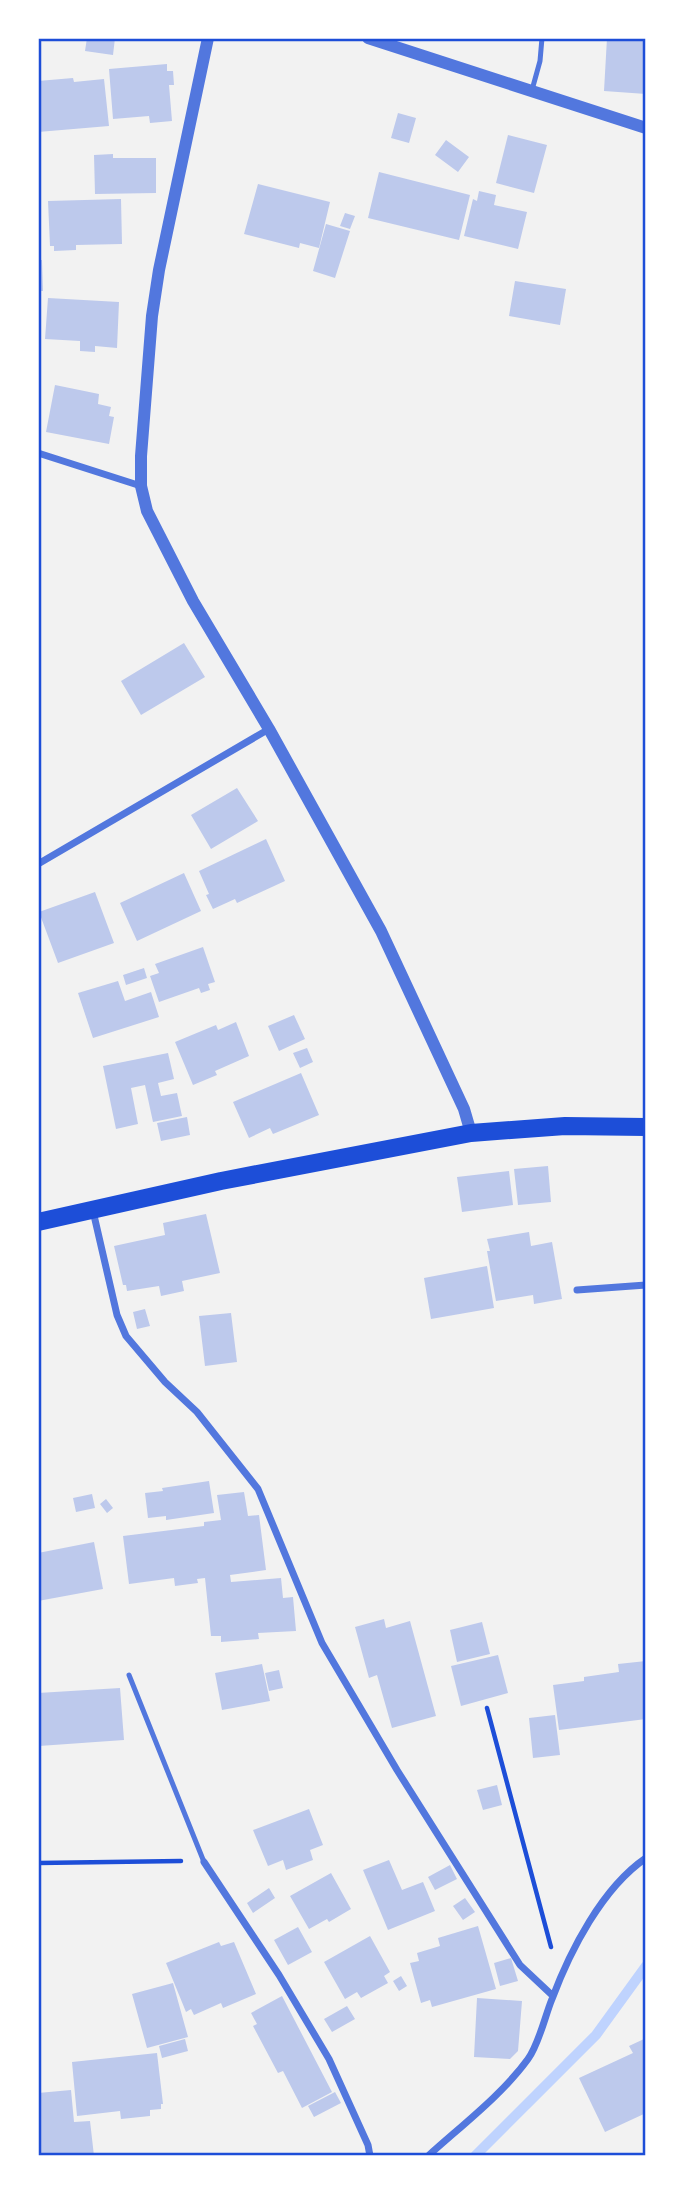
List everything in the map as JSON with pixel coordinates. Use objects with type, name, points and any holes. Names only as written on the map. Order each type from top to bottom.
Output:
[{"type":"main road","points":[[38,1222],[221,1181],[471,1133],[565,1126],[646,1127]]},
{"type":"street","points":[[208,38],[156,293],[142,444],[142,486],[147,511],[193,601],[269,729],[381,931],[464,1109],[471,1133]]},
{"type":"street","points":[[368,38],[646,128]]},
{"type":"street","points":[[38,453],[142,486]]},
{"type":"street","points":[[38,864],[269,729]]},
{"type":"street","points":[[93,1210],[117,1315],[126,1336],[165,1382],[197,1412],[258,1489],[322,1643],[351,1695],[520,1965],[553,1996]]},
{"type":"street","points":[[577,1290],[646,1285]]},
{"type":"street","points":[[428,2155],[486,2104],[530,2057],[573,1951],[607,1895],[646,1858]]},
{"type":"street","points":[[204,1862],[279,1975],[329,2059],[370,2155]]},
{"type":"lane","points":[[531,91],[540,61],[542,38]]},
{"type":"lane","points":[[129,1675],[204,1862]]},
{"type":"path","points":[[487,1708],[560,1980]]},
{"type":"path","points":[[38,1863],[148,1860],[204,1862]]},
{"type":"building","points":[[87,38],[115,38],[113,55],[85,51]]},
{"type":"building","points":[[607,38],[646,38],[646,94],[604,91]]},
{"type":"building","points":[[167,64],[167,71],[173,71],[174,85],[169,85],[172,121],[150,123],[149,116],[113,119],[109,69]]},
{"type":"building","points":[[73,78],[74,82],[104,79],[109,126],[38,132],[38,81]]},
{"type":"building","points":[[398,113],[416,118],[409,143],[391,138]]},
{"type":"building","points":[[508,135],[547,145],[534,193],[496,183]]},
{"type":"building","points":[[446,140],[469,157],[458,172],[435,155]]},
{"type":"building","points":[[113,154],[113,158],[156,158],[156,193],[95,194],[94,155]]},
{"type":"building","points":[[379,172],[470,195],[459,240],[368,218]]},
{"type":"building","points":[[258,184],[330,202],[319,248],[300,243],[299,248],[244,234]]},
{"type":"building","points":[[479,191],[496,195],[494,205],[527,212],[518,249],[464,236],[473,199],[477,201]]},
{"type":"building","points":[[121,199],[122,244],[76,245],[76,250],[54,251],[54,246],[50,246],[48,201]]},
{"type":"building","points":[[345,213],[355,216],[350,229],[340,226]]},
{"type":"building","points":[[326,224],[350,231],[335,278],[313,271]]},
{"type":"building","points":[[38,260],[42,260],[43,291],[38,291]]},
{"type":"building","points":[[515,281],[566,289],[560,325],[509,316]]},
{"type":"building","points":[[48,298],[119,302],[117,348],[95,346],[95,352],[80,351],[80,341],[45,339]]},
{"type":"building","points":[[55,385],[99,394],[98,404],[111,407],[109,416],[114,417],[109,444],[46,432]]},
{"type":"building","points":[[184,643],[205,677],[141,715],[121,681]]},
{"type":"building","points":[[237,788],[258,821],[211,849],[191,815]]},
{"type":"building","points":[[266,839],[285,881],[237,903],[235,899],[213,909],[199,871]]},
{"type":"building","points":[[184,873],[201,911],[137,941],[120,903]]},
{"type":"building","points":[[95,892],[114,943],[58,963],[39,912]]},
{"type":"building","points":[[203,947],[215,982],[208,984],[210,990],[201,993],[199,988],[159,1002],[150,976],[159,973],[155,964]]},
{"type":"building","points":[[144,968],[147,978],[126,985],[123,975]]},
{"type":"building","points":[[118,981],[125,1001],[151,992],[159,1017],[93,1038],[78,993]]},
{"type":"building","points":[[294,1015],[305,1039],[279,1051],[268,1026]]},
{"type":"building","points":[[236,1022],[249,1056],[215,1071],[217,1075],[193,1085],[175,1042],[216,1025],[218,1030]]},
{"type":"building","points":[[307,1048],[313,1062],[300,1068],[293,1053]]},
{"type":"building","points":[[168,1053],[174,1079],[158,1083],[161,1096],[177,1093],[182,1116],[153,1122],[145,1085],[131,1088],[138,1124],[116,1129],[103,1066]]},
{"type":"building","points":[[301,1073],[319,1115],[273,1134],[270,1128],[249,1138],[233,1102]]},
{"type":"building","points":[[187,1117],[190,1135],[161,1141],[157,1123]]},
{"type":"building","points":[[548,1166],[551,1202],[518,1205],[514,1169]]},
{"type":"building","points":[[509,1171],[513,1205],[462,1212],[457,1177]]},
{"type":"building","points":[[206,1214],[220,1273],[182,1281],[184,1291],[161,1296],[159,1286],[127,1291],[126,1285],[123,1285],[114,1246],[165,1235],[163,1223]]},
{"type":"building","points":[[529,1232],[531,1246],[552,1242],[562,1299],[534,1304],[533,1295],[496,1301],[487,1239]]},
{"type":"building","points":[[487,1266],[494,1308],[431,1319],[424,1278]]},
{"type":"building","points":[[145,1309],[150,1326],[137,1329],[133,1312]]},
{"type":"building","points":[[231,1313],[237,1362],[205,1366],[199,1316]]},
{"type":"building","points":[[209,1481],[214,1513],[166,1520],[166,1516],[148,1518],[145,1493]]},
{"type":"building","points":[[244,1492],[248,1516],[259,1515],[266,1570],[230,1575],[231,1582],[281,1578],[283,1598],[293,1597],[296,1631],[258,1633],[259,1639],[221,1642],[221,1636],[211,1636],[205,1578],[197,1579],[198,1583],[175,1586],[174,1578],[129,1584],[123,1536],[204,1526],[204,1522],[221,1520],[217,1495]]},
{"type":"building","points":[[92,1494],[95,1508],[76,1512],[73,1498]]},
{"type":"building","points":[[106,1499],[113,1508],[107,1513],[100,1504]]},
{"type":"building","points":[[94,1542],[103,1589],[38,1601],[38,1553]]},
{"type":"building","points":[[384,1619],[386,1628],[410,1621],[436,1716],[392,1728],[377,1675],[369,1678],[355,1627]]},
{"type":"building","points":[[482,1622],[490,1654],[457,1662],[450,1630]]},
{"type":"building","points":[[498,1655],[508,1693],[461,1706],[451,1666]]},
{"type":"building","points":[[646,1661],[646,1719],[559,1730],[553,1685],[619,1672],[618,1664]]},
{"type":"building","points":[[262,1664],[270,1701],[222,1710],[215,1673]]},
{"type":"building","points":[[279,1670],[283,1688],[269,1691],[265,1673]]},
{"type":"building","points":[[120,1688],[124,1740],[39,1746],[38,1693]]},
{"type":"building","points":[[555,1715],[560,1755],[533,1758],[529,1718]]},
{"type":"building","points":[[497,1785],[502,1805],[483,1810],[477,1790]]},
{"type":"building","points":[[309,1809],[323,1845],[310,1850],[313,1860],[286,1870],[283,1860],[268,1866],[253,1830]]},
{"type":"building","points":[[389,1860],[402,1890],[423,1882],[435,1911],[388,1930],[363,1870]]},
{"type":"building","points":[[450,1865],[457,1879],[435,1890],[428,1877]]},
{"type":"building","points":[[331,1873],[351,1909],[329,1922],[327,1919],[309,1929],[290,1896]]},
{"type":"building","points":[[269,1888],[275,1898],[253,1913],[247,1903]]},
{"type":"building","points":[[465,1898],[475,1912],[463,1920],[453,1906]]},
{"type":"building","points":[[478,1926],[496,1989],[432,2007],[430,2000],[421,2003],[410,1963],[419,1961],[417,1953],[440,1946],[438,1938]]},
{"type":"building","points":[[298,1927],[312,1952],[288,1965],[274,1940]]},
{"type":"building","points":[[370,1936],[390,1972],[384,1976],[388,1983],[361,1998],[357,1992],[345,1999],[324,1962]]},
{"type":"building","points":[[219,1942],[221,1946],[234,1942],[256,1994],[223,2008],[221,2003],[194,2015],[191,2009],[186,2012],[166,1963]]},
{"type":"building","points":[[511,1958],[518,1981],[500,1986],[494,1963]]},
{"type":"building","points":[[401,1976],[407,1986],[399,1991],[393,1981]]},
{"type":"building","points":[[173,1983],[188,2037],[147,2048],[132,1994]]},
{"type":"building","points":[[282,1996],[332,2092],[302,2108],[283,2071],[278,2073],[253,2026],[257,2024],[251,2013]]},
{"type":"building","points":[[477,1998],[522,2001],[518,2051],[510,2059],[474,2057]]},
{"type":"building","points":[[347,2006],[355,2019],[332,2032],[324,2019]]},
{"type":"building","points":[[185,2039],[188,2051],[162,2058],[159,2046]]},
{"type":"building","points":[[644,2039],[646,2113],[605,2132],[579,2078],[633,2053],[629,2046]]},
{"type":"building","points":[[157,2053],[163,2104],[161,2109],[150,2110],[150,2116],[121,2119],[120,2111],[77,2116],[72,2062]]},
{"type":"building","points":[[71,2090],[74,2122],[90,2121],[94,2156],[38,2156],[38,2093]]},
{"type":"building","points":[[335,2092],[341,2103],[314,2117],[308,2106]]},
{"type":"waterway","points":[[475,2156],[596,2035],[646,1966]]}]
